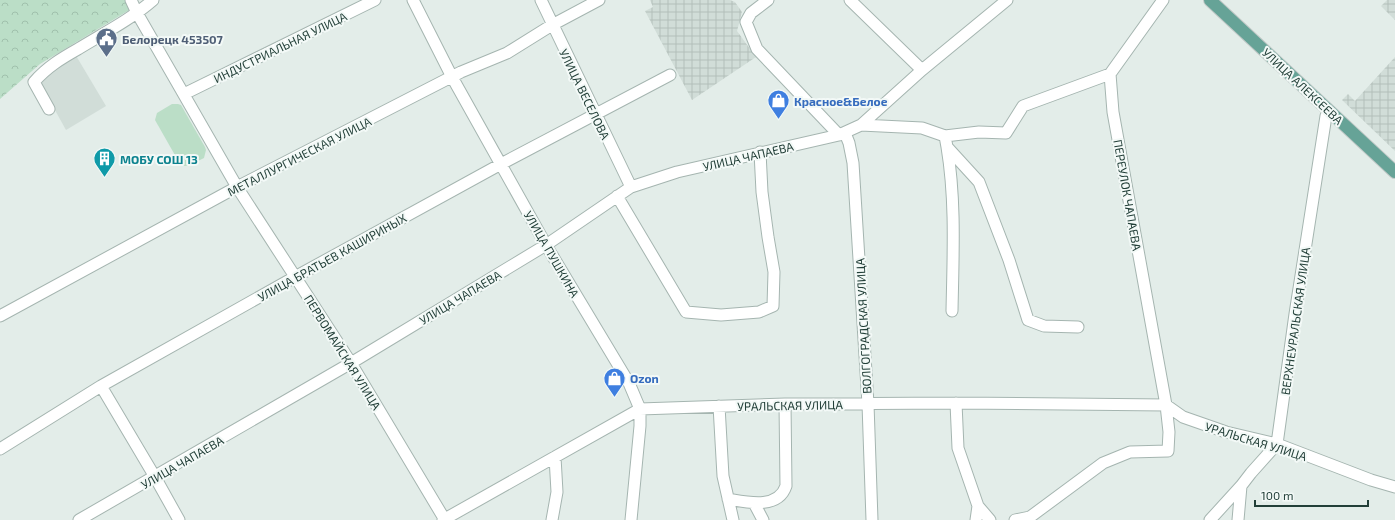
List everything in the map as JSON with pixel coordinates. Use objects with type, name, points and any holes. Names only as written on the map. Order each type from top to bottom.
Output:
[{"type":"main road","name":"УЛИЦА АЛЕКСЕЕВА","points":[[1210,0],[1395,172]]},
{"type":"street","name":"ПЕРВОМАЙСКАЯ УЛИЦА","points":[[131,0],[237,187],[351,363],[444,520]]},
{"type":"street","points":[[49,109],[34,82],[42,73],[56,62],[137,13],[153,0]]},
{"type":"street","name":"ИНДУСТРИАЛЬНАЯ УЛИЦА","points":[[184,94],[375,0]]},
{"type":"street","name":"УЛИЦА ПУШКИНА","points":[[413,0],[452,76],[546,245],[629,383],[640,409],[640,426],[631,520]]},
{"type":"street","name":"УЛИЦА ВЕСЕЛОВА","points":[[541,0],[631,187]]},
{"type":"street","name":"МЕТАЛЛУРГИЧЕСКАЯ УЛИЦА","points":[[0,316],[237,187],[452,76],[507,53],[552,25],[599,0]]},
{"type":"street","points":[[768,0],[751,13],[746,22],[757,49],[842,134]]},
{"type":"street","points":[[850,0],[922,70]]},
{"type":"street","name":"УЛИЦА ЧАПАЕВА","points":[[79,520],[351,363],[546,245],[631,187],[677,172],[842,134],[861,125],[922,70],[1007,0]]},
{"type":"street","points":[[1110,74],[1163,0]]},
{"type":"street","name":"УЛИЦА ЧАПАЕВА","points":[[946,141],[979,132],[1006,132],[1023,106],[1110,74]]},
{"type":"street","name":"ПЕРЕУЛОК ЧАПАЕВА","points":[[1110,74],[1113,112],[1166,404]]},
{"type":"street","name":"УЛИЦА БРАТЬЕВ КАШИРИНЫХ","points":[[0,449],[101,386],[295,277],[501,164],[670,75]]},
{"type":"street","name":"ВЕРХНЕУРАЛЬСКАЯ УЛИЦА","points":[[1277,444],[1326,116],[1330,111]]},
{"type":"street","name":"УЛИЦА ЧАПАЕВА","points":[[861,125],[922,128],[946,141],[979,182],[1009,260],[1028,320],[1044,326],[1078,327]]},
{"type":"street","name":"ВОЛГОГРАДСКАЯ УЛИЦА","points":[[842,134],[850,143],[853,163],[868,404],[872,520]]},
{"type":"street","points":[[946,141],[952,172],[952,311]]},
{"type":"street","points":[[617,196],[686,312],[721,314],[759,312],[773,306],[774,272],[762,192],[760,152]]},
{"type":"street","points":[[101,386],[179,520]]},
{"type":"street","points":[[956,403],[958,448],[978,506],[990,520]]},
{"type":"street","name":"УРАЛЬСКАЯ УЛИЦА","points":[[444,520],[640,409],[719,406],[956,403],[1166,404],[1183,417],[1226,432],[1277,444],[1371,480],[1395,487]]},
{"type":"street","points":[[728,499],[754,503],[772,501],[784,492],[786,486],[785,404]]},
{"type":"street","points":[[1015,520],[1030,517],[1103,463],[1130,452],[1168,451],[1169,432],[1166,404]]},
{"type":"street","points":[[719,406],[723,476],[733,520]]},
{"type":"street","points":[[1210,520],[1277,444]]},
{"type":"street","points":[[552,520],[557,492],[555,457]]},
{"type":"street","points":[[1238,520],[1241,486]]},
{"type":"street","points":[[754,503],[763,520]]},
{"type":"street","points":[[976,520],[978,506]]},
{"type":"shaded area","points":[[650,0],[730,0],[735,2],[742,12],[737,31],[756,57],[692,100],[645,11],[653,7]]},
{"type":"shaded area","points":[[1387,0],[1395,0],[1395,20],[1381,6]]},
{"type":"shaded area","points":[[75,54],[106,106],[66,130],[41,85],[41,81],[43,77]]},
{"type":"shaded area","points":[[1395,57],[1395,151],[1342,100],[1348,94],[1355,101]]},
{"type":"green space","points":[[0,0],[127,0],[131,9],[40,64],[0,99]]},
{"type":"green space","points":[[172,104],[181,105],[206,150],[204,158],[188,166],[180,164],[155,120],[157,113]]},
{"type":"place","name":"Белорецк 453507","points":[[107,58]]},
{"type":"place","name":"Красное&Белое","points":[[779,120]]},
{"type":"place","name":"МОБУ СОШ 13","points":[[104,178]]},
{"type":"place","name":"Ozon","points":[[615,398]]}]
